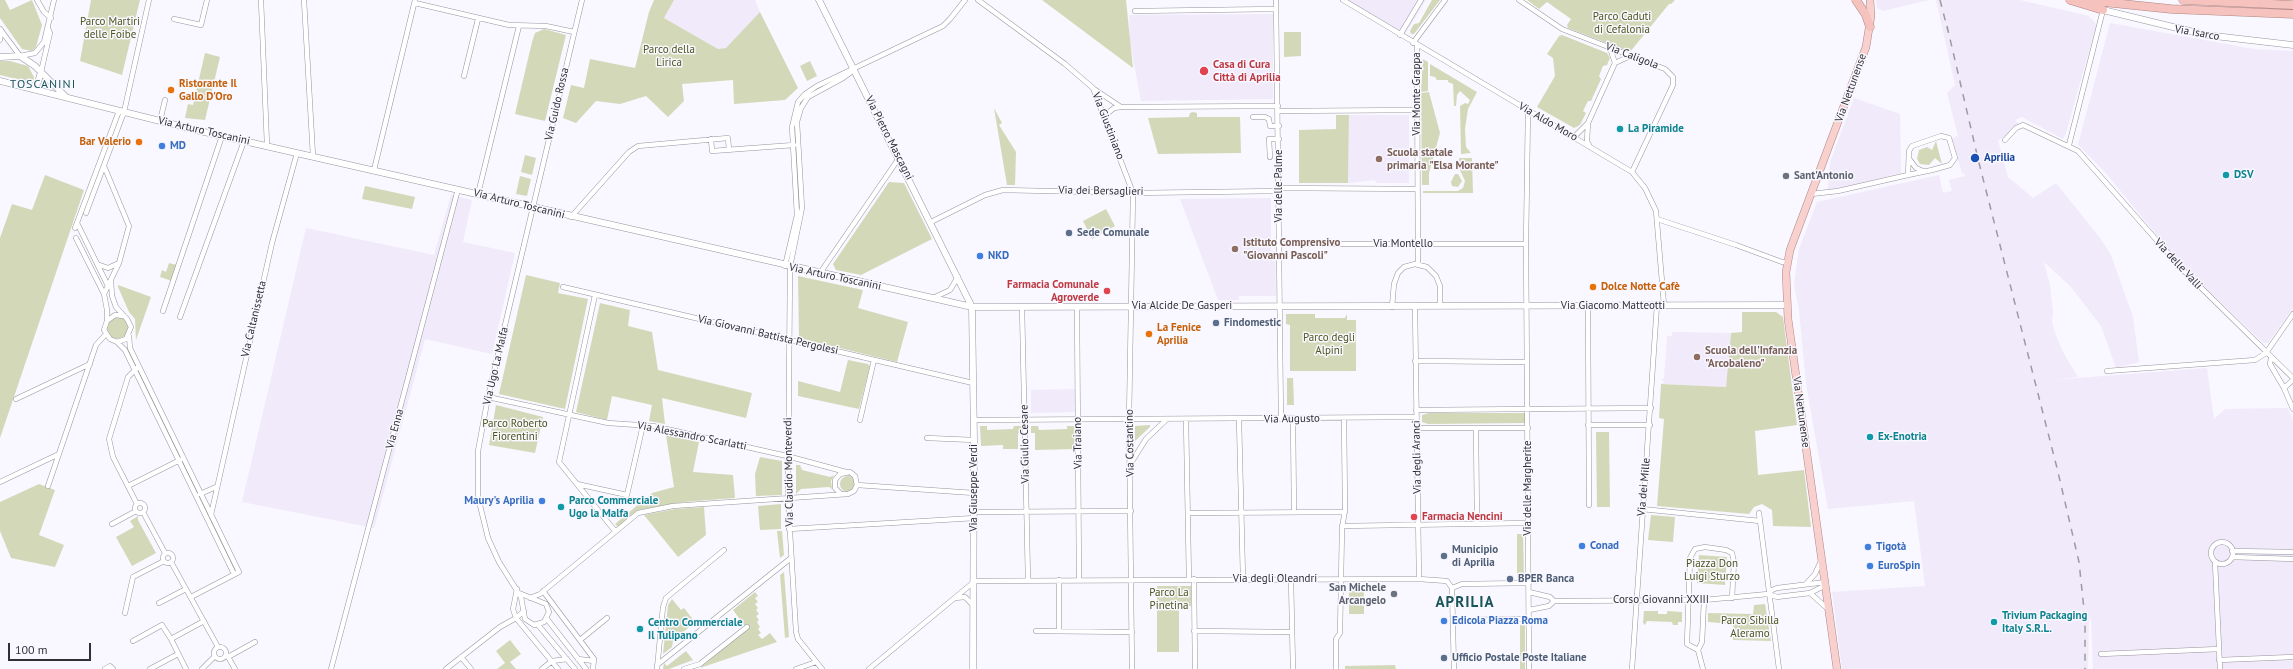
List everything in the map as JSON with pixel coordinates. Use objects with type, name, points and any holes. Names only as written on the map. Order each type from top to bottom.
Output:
[{"type":"highway","points":[[1856,0],[1864,11],[1870,27]]},
{"type":"highway","points":[[2070,0],[2103,10]]},
{"type":"highway","points":[[2084,0],[2164,9],[2293,14]]},
{"type":"highway","points":[[2183,0],[2293,5]]},
{"type":"main road","name":"Via Nettunense","points":[[1836,669],[1826,584],[1786,305],[1787,262],[1856,74],[1870,27],[1870,0]]},
{"type":"street","points":[[38,0],[44,12],[51,18]]},
{"type":"street","points":[[0,56],[20,56],[39,50],[51,18],[54,0]]},
{"type":"street","points":[[86,212],[104,166],[122,111],[149,0]]},
{"type":"street","points":[[174,18],[201,25],[207,0]]},
{"type":"street","points":[[261,0],[267,145]]},
{"type":"street","points":[[304,0],[313,156]]},
{"type":"street","name":"Via Guido Rossa","points":[[534,208],[582,0]]},
{"type":"street","name":"Via Pietro Mascagni","points":[[819,0],[931,222],[972,307]]},
{"type":"street","name":"Via Claudio Monteverdi","points":[[822,669],[796,632],[789,529],[787,456],[789,340],[788,266],[797,215],[795,145],[797,117],[806,100],[854,70],[943,26],[950,20],[965,0]]},
{"type":"street","name":"Via Giustiniano","points":[[978,0],[1065,64],[1093,88],[1133,192],[1130,306]]},
{"type":"street","name":"Via delle Palme","points":[[1276,0],[1279,108],[1281,419]]},
{"type":"street","name":"Via Aldo Moro","points":[[1343,0],[1632,172],[1647,192],[1657,219],[1664,305]]},
{"type":"street","points":[[1400,35],[1421,0]]},
{"type":"street","points":[[1415,44],[1445,0]]},
{"type":"street","name":"Via Caligola","points":[[1519,0],[1560,28],[1666,70],[1673,77],[1674,82],[1632,172]]},
{"type":"street","points":[[374,170],[415,2],[478,18],[519,26],[546,26],[574,32]]},
{"type":"street","points":[[1135,11],[1276,9]]},
{"type":"street","points":[[2069,145],[2103,10]]},
{"type":"street","name":"Via Isarco","points":[[2103,10],[2206,35],[2293,45]]},
{"type":"street","points":[[464,76],[478,18]]},
{"type":"street","points":[[478,194],[519,26]]},
{"type":"street","points":[[32,89],[38,82],[41,72],[50,33],[48,28]]},
{"type":"street","points":[[0,30],[20,56]]},
{"type":"street","points":[[0,30],[0,40]]},
{"type":"street","name":"Via Monte Grappa","points":[[1415,44],[1418,264]]},
{"type":"street","points":[[1610,48],[1615,63]]},
{"type":"street","name":"Via Arturo Toscanini","points":[[20,56],[41,72],[68,98]]},
{"type":"street","points":[[1574,137],[1588,122],[1615,63],[1630,56]]},
{"type":"street","name":"Via Arturo Toscanini","points":[[0,82],[222,136],[267,145],[571,217],[972,307]]},
{"type":"street","points":[[1093,88],[1110,102],[1121,106]]},
{"type":"street","points":[[160,121],[165,100]]},
{"type":"street","points":[[1104,116],[1114,108],[1121,106],[1417,110]]},
{"type":"street","name":"Via delle Margherite","points":[[1528,110],[1526,306],[1529,669]]},
{"type":"street","points":[[75,228],[122,111]]},
{"type":"street","points":[[1253,117],[1265,117],[1269,119],[1270,126],[1279,126]]},
{"type":"street","points":[[1588,122],[1588,140],[1590,147]]},
{"type":"street","name":"Via delle Valli","points":[[2005,140],[2016,128],[2023,125],[2069,145],[2090,162],[2178,265],[2293,379]]},
{"type":"street","points":[[163,311],[222,136]]},
{"type":"street","points":[[1811,194],[1834,191],[1908,175],[1954,163],[1955,158],[1950,138],[1941,136],[1917,143],[1909,151],[1908,175]]},
{"type":"street","points":[[571,217],[635,147],[643,145],[728,138],[729,150]]},
{"type":"street","points":[[711,139],[712,151],[795,145]]},
{"type":"street","points":[[1270,158],[1269,139],[1279,139]]},
{"type":"street","points":[[180,317],[244,141]]},
{"type":"street","name":"Via Caltanissetta","points":[[211,515],[216,487],[272,242],[297,153]]},
{"type":"street","points":[[820,274],[899,158]]},
{"type":"street","points":[[1909,158],[1916,168],[1925,171]]},
{"type":"street","points":[[104,166],[129,226],[119,263],[104,294]]},
{"type":"street","name":"Via dei Bersaglieri","points":[[931,222],[985,195],[1003,190],[1133,192],[1279,189],[1417,189]]},
{"type":"street","name":"Via Enna","points":[[332,669],[458,190]]},
{"type":"street","name":"Via Ugo La Malfa","points":[[534,208],[488,397],[478,451],[478,497],[484,526],[493,550],[518,591],[528,622],[538,625],[575,669]]},
{"type":"street","points":[[1657,219],[1782,262],[1787,262]]},
{"type":"street","points":[[77,223],[108,286]]},
{"type":"street","points":[[76,238],[104,294],[107,310],[107,321],[105,325],[106,334],[110,339],[117,342],[124,348],[137,368]]},
{"type":"street","name":"Via Montello","points":[[1279,244],[1526,244]]},
{"type":"street","points":[[81,248],[88,245]]},
{"type":"street","points":[[97,264],[108,268],[119,263]]},
{"type":"street","points":[[1418,264],[1427,267],[1436,276],[1440,286],[1440,306],[1392,307],[1394,284],[1398,273],[1407,266],[1418,264]]},
{"type":"street","points":[[933,298],[950,290],[958,277]]},
{"type":"street","points":[[111,281],[112,296],[116,307],[130,323],[130,348],[137,368],[180,460],[237,573]]},
{"type":"street","name":"Via Giovanni Battista Pergolesi","points":[[563,287],[973,383]]},
{"type":"street","points":[[595,295],[559,462],[615,532]]},
{"type":"street","name":"Via Giacomo Matteotti","points":[[1440,306],[1786,305]]},
{"type":"street","name":"Via Traiano","points":[[1077,306],[1080,580]]},
{"type":"street","name":"Via Costantino","points":[[1130,306],[1129,420],[1132,669]]},
{"type":"street","points":[[1588,306],[1589,505]]},
{"type":"street","name":"Via dei Mille","points":[[1632,669],[1657,306]]},
{"type":"street","name":"Via Alcide De Gasperi","points":[[972,307],[1392,307]]},
{"type":"street","name":"Via Giuseppe Verdi","points":[[972,307],[975,515],[974,669]]},
{"type":"street","name":"Via Giulio Cesare","points":[[1022,307],[1028,580]]},
{"type":"street","name":"Via degli Aranci","points":[[1415,307],[1419,578]]},
{"type":"street","points":[[2107,371],[2250,361],[2262,357],[2266,353],[2293,314]]},
{"type":"street","points":[[107,321],[114,315],[124,316]]},
{"type":"street","points":[[48,486],[97,343],[106,334]]},
{"type":"street","points":[[117,342],[129,336]]},
{"type":"street","points":[[2271,358],[2270,364],[2284,388],[2293,409]]},
{"type":"street","points":[[860,420],[874,360]]},
{"type":"street","points":[[1416,361],[1527,362]]},
{"type":"street","points":[[16,399],[90,364]]},
{"type":"street","points":[[136,511],[135,508],[137,504],[113,456],[109,439],[127,381],[137,368]]},
{"type":"street","points":[[2284,388],[2293,379]]},
{"type":"street","name":"Via Alessandro Scarlatti","points":[[488,397],[569,416],[612,424],[643,425],[787,456],[847,472]]},
{"type":"street","points":[[1416,410],[1651,408]]},
{"type":"street","name":"Via Augusto","points":[[974,420],[1239,420],[1416,417]]},
{"type":"street","points":[[1336,669],[1336,638],[1340,633],[1342,526],[1345,512],[1344,418]]},
{"type":"street","points":[[1293,419],[1294,512]]},
{"type":"street","points":[[1130,465],[1146,439],[1167,420]]},
{"type":"street","points":[[1186,420],[1188,512],[1195,669]]},
{"type":"street","points":[[1239,420],[1243,579]]},
{"type":"street","points":[[1588,424],[1650,425]]},
{"type":"street","points":[[577,484],[627,494],[643,425]]},
{"type":"street","points":[[1416,428],[1528,428]]},
{"type":"street","points":[[1476,428],[1478,524]]},
{"type":"street","points":[[927,438],[974,440]]},
{"type":"street","points":[[0,482],[59,454]]},
{"type":"street","points":[[128,486],[180,460]]},
{"type":"street","points":[[180,460],[211,515],[237,573]]},
{"type":"street","points":[[558,669],[516,618],[513,606],[518,591],[531,598],[541,593],[638,513],[673,506],[788,498],[841,494],[852,493],[857,484],[855,476],[847,472],[840,474],[835,480],[835,488],[841,494]]},
{"type":"street","points":[[857,484],[974,494]]},
{"type":"street","points":[[200,494],[216,487]]},
{"type":"street","points":[[137,504],[145,506],[143,512],[165,553],[172,555],[171,562],[218,647]]},
{"type":"street","points":[[1642,509],[1760,521]]},
{"type":"street","points":[[789,529],[1026,512],[1131,510]]},
{"type":"street","points":[[112,524],[136,511],[143,512]]},
{"type":"street","points":[[1188,512],[1345,512]]},
{"type":"street","points":[[1759,513],[1768,594],[1779,669]]},
{"type":"street","points":[[1342,526],[1528,523]]},
{"type":"street","points":[[2215,562],[2225,564],[2232,557],[2232,551],[2225,543],[2215,545],[2211,552],[2215,562],[2220,669]]},
{"type":"street","points":[[1698,650],[1687,644],[1690,556],[1695,549],[1701,547],[1724,550],[1732,553],[1734,562],[1732,598]]},
{"type":"street","points":[[657,667],[663,607],[666,598],[724,550]]},
{"type":"street","points":[[2232,551],[2293,552]]},
{"type":"street","points":[[164,561],[163,558],[165,553]]},
{"type":"street","points":[[2232,557],[2293,559]]},
{"type":"street","points":[[657,667],[791,558]]},
{"type":"street","points":[[1806,584],[1816,574],[1822,558]]},
{"type":"street","points":[[125,613],[133,577],[164,561],[171,562]]},
{"type":"street","points":[[191,597],[237,573]]},
{"type":"street","name":"Via degli Oleandri","points":[[975,580],[1419,578],[1447,582],[1452,588]]},
{"type":"street","points":[[1291,579],[1293,669]]},
{"type":"street","points":[[869,669],[975,580]]},
{"type":"street","points":[[1059,580],[1059,631]]},
{"type":"street","points":[[1454,669],[1454,620],[1452,588],[1462,584],[1529,583]]},
{"type":"street","name":"Corso Giovanni XXIII","points":[[1768,594],[1774,589],[1806,584],[1826,584]]},
{"type":"street","points":[[1826,584],[1810,594],[1828,609]]},
{"type":"street","points":[[159,603],[186,589]]},
{"type":"street","points":[[1529,592],[1550,597],[1554,601],[1549,606],[1529,610]]},
{"type":"street","points":[[446,669],[501,626],[516,618],[524,610],[528,602],[537,600],[541,593]]},
{"type":"street","points":[[541,593],[580,640],[594,661],[593,669]]},
{"type":"street","name":"Corso Giovanni XXIII","points":[[1554,601],[1636,599],[1704,600],[1768,594],[1778,597],[1810,594]]},
{"type":"street","points":[[525,596],[537,600],[548,608],[547,619],[586,669]]},
{"type":"street","points":[[951,600],[965,597],[974,606]]},
{"type":"street","points":[[1703,669],[1698,650],[1702,642],[1704,600]]},
{"type":"street","points":[[580,640],[607,618]]},
{"type":"street","points":[[538,625],[547,619]]},
{"type":"street","points":[[1454,620],[1529,619]]},
{"type":"street","points":[[171,639],[204,621]]},
{"type":"street","points":[[132,641],[162,625],[186,669]]},
{"type":"street","points":[[684,669],[700,664],[747,627]]},
{"type":"street","points":[[1036,631],[1132,632]]},
{"type":"street","points":[[1194,631],[1292,632]]},
{"type":"street","points":[[215,656],[221,659],[255,642]]},
{"type":"street","points":[[218,647],[224,648],[235,669]]},
{"type":"street","points":[[202,669],[215,656],[215,650],[218,647]]},
{"type":"street","points":[[2101,654],[2219,649]]},
{"type":"street","points":[[150,669],[178,654]]},
{"type":"street","points":[[461,657],[471,669]]},
{"type":"street","points":[[2219,660],[2293,657]]},
{"type":"street","points":[[542,669],[552,661],[567,659]]},
{"type":"street","points":[[578,659],[594,661]]},
{"type":"street","points":[[796,669],[816,662]]},
{"type":"street","points":[[105,669],[110,666],[113,669]]},
{"type":"shaded area","points":[[674,0],[755,0],[760,12],[726,49],[718,49],[664,18]]},
{"type":"shaded area","points":[[1348,0],[1426,0],[1405,34]]},
{"type":"shaded area","points":[[1876,0],[1929,0],[1883,11],[1877,8]]},
{"type":"shaded area","points":[[1936,0],[2020,0],[2089,16],[2095,22],[2096,26],[2063,139],[2022,117],[2015,120],[2019,124],[2005,137],[1998,140],[2008,177],[2033,198],[2056,183],[2100,238],[2111,255],[2133,317],[2139,362],[2116,368],[2101,326],[2071,287],[2044,262],[2050,285],[2053,312],[2052,322],[2056,336],[2064,354],[2078,377],[2051,380],[2207,368],[2214,419],[2225,409],[2288,408],[2293,421],[2293,669],[2093,669],[2091,617],[2089,621],[2088,669],[1842,669],[1832,592],[1925,586],[1914,501],[1828,509],[1806,384],[1799,310],[1794,285],[1799,249],[1817,202],[1939,175],[1943,193],[1952,191],[1949,180],[1965,176],[1964,173],[1962,174],[1952,138],[1958,136],[1947,93],[1955,85]]},
{"type":"shaded area","name":"Casa di Cura Città di Aprilia","points":[[1273,14],[1273,99],[1141,101],[1130,42],[1129,15]]},
{"type":"shaded area","points":[[2110,23],[2254,49],[2293,51],[2293,308],[2268,343],[2263,343],[2178,261],[2105,172],[2078,145]]},
{"type":"shaded area","points":[[1854,98],[1900,114],[1901,173],[1847,187],[1828,190],[1830,162]]},
{"type":"shaded area","name":"Scuola statale primaria \"Elsa Morante\"","points":[[1349,115],[1409,115],[1409,183],[1376,183],[1375,180],[1348,183]]},
{"type":"shaded area","points":[[451,195],[472,200],[463,242],[515,253],[492,354],[425,339],[374,528],[242,502],[306,228],[434,255]]},
{"type":"shaded area","name":"Istituto Comprensivo \"Giovanni Pascoli\"","points":[[1271,198],[1271,251],[1275,251],[1276,296],[1239,296],[1239,300],[1218,300],[1180,199]]},
{"type":"shaded area","name":"Scuola dell'Infanzia \"Arcobaleno\"","points":[[1672,332],[1731,333],[1726,387],[1661,384],[1664,383],[1662,379],[1664,378],[1667,336],[1672,336]]},
{"type":"shaded area","points":[[1075,389],[1075,412],[1031,413],[1031,390]]},
{"type":"green space","points":[[0,0],[5,0],[10,10],[32,0],[42,25],[36,47],[32,51],[22,49],[0,18]]},
{"type":"green space","name":"Parco Martiri delle Foibe","points":[[91,0],[140,0],[122,75],[80,61]]},
{"type":"green space","name":"Parco della Lirica","points":[[654,0],[674,0],[664,18],[718,49],[726,48],[760,12],[798,88],[785,100],[734,104],[733,80],[682,84],[684,101],[668,117],[646,96],[620,104],[596,101],[576,123],[563,118],[571,85],[584,88],[590,59],[635,68],[649,12]]},
{"type":"green space","points":[[1042,0],[1126,0],[1133,68]]},
{"type":"green space","points":[[1432,0],[1440,0],[1414,34],[1411,34],[1410,31],[1414,24],[1419,23]]},
{"type":"green space","name":"Parco Caduti di Cefalonia","points":[[1527,0],[1675,0],[1669,4],[1630,52],[1568,28],[1567,25],[1571,19],[1547,2],[1539,9]]},
{"type":"green space","points":[[544,29],[566,35],[545,121],[515,114],[535,33]]},
{"type":"green space","points":[[1284,32],[1301,32],[1301,56],[1284,57]]},
{"type":"green space","points":[[1562,35],[1607,53],[1610,58],[1607,65],[1603,66],[1599,76],[1601,79],[1591,101],[1588,101],[1583,111],[1586,113],[1580,125],[1574,128],[1537,107],[1555,76],[1553,58],[1547,54],[1559,36]]},
{"type":"green space","points":[[205,53],[220,57],[205,120],[185,118],[188,104],[193,105]]},
{"type":"green space","points":[[1423,59],[1428,62],[1428,91],[1421,92]]},
{"type":"green space","points":[[0,61],[10,61],[28,66],[34,77],[33,83],[0,75]]},
{"type":"green space","points":[[810,61],[817,76],[807,81],[800,66]]},
{"type":"green space","points":[[1430,64],[1477,92],[1468,109],[1465,129],[1466,147],[1471,153],[1461,154],[1460,106],[1465,103],[1468,104],[1470,100],[1460,91],[1457,95],[1456,106],[1454,106],[1453,84],[1448,82],[1448,80],[1437,80],[1435,77],[1430,76]]},
{"type":"green space","points":[[1429,92],[1440,133],[1429,173],[1429,185],[1422,185],[1421,93]]},
{"type":"green space","points":[[994,108],[1002,123],[999,125],[1016,152],[1015,185],[1007,185]]},
{"type":"green space","points":[[1190,113],[1197,113],[1197,117],[1240,117],[1241,153],[1158,154],[1148,118],[1189,117]]},
{"type":"green space","points":[[1336,115],[1349,115],[1348,183],[1299,183],[1299,130],[1336,129]]},
{"type":"green space","points":[[1936,141],[1942,164],[1935,158],[1929,165],[1920,164],[1917,159],[1919,150],[1927,147],[1932,150]]},
{"type":"green space","points":[[525,155],[536,158],[532,175],[521,172]]},
{"type":"green space","points":[[1459,158],[1472,158],[1473,193],[1423,193],[1423,191],[1458,191],[1463,188],[1465,181],[1460,170]]},
{"type":"green space","points":[[1455,174],[1458,174],[1462,181],[1458,187],[1452,186],[1451,182]]},
{"type":"green space","points":[[45,175],[84,190],[0,438],[0,238],[12,204],[32,210]]},
{"type":"green space","points":[[520,176],[531,179],[527,196],[516,194]]},
{"type":"green space","points":[[889,182],[904,183],[932,239],[861,275],[836,270],[833,264]]},
{"type":"green space","points":[[365,186],[415,197],[412,209],[362,199]]},
{"type":"green space","points":[[1106,209],[1115,226],[1092,239],[1083,221]]},
{"type":"green space","points":[[169,263],[177,265],[172,281],[160,277],[162,270],[166,272]]},
{"type":"green space","points":[[526,275],[560,283],[558,293],[588,299],[565,409],[499,394]]},
{"type":"green space","points":[[798,276],[863,290],[858,308],[908,322],[897,362],[799,338]]},
{"type":"green space","points":[[118,285],[151,297],[136,340],[135,319],[129,312]]},
{"type":"green space","points":[[600,303],[630,310],[628,326],[652,332],[658,370],[752,393],[746,418],[662,398],[665,424],[649,421],[652,405],[612,396],[607,420],[576,412]]},
{"type":"green space","points":[[1742,312],[1776,312],[1783,317],[1797,425],[1755,431],[1758,475],[1804,470],[1811,527],[1773,526],[1772,510],[1762,504],[1754,507],[1749,514],[1657,506],[1664,419],[1659,418],[1661,384],[1726,387],[1731,333],[1742,332]]},
{"type":"green space","name":"Parco degli Alpini","points":[[1286,314],[1315,314],[1315,318],[1345,318],[1347,314],[1347,320],[1356,320],[1356,371],[1290,371],[1290,325],[1286,324]]},
{"type":"green space","points":[[118,317],[126,320],[129,328],[126,336],[118,339],[110,336],[107,328],[110,320]]},
{"type":"green space","points":[[848,360],[868,364],[870,366],[859,409],[798,396],[798,381],[840,392]]},
{"type":"green space","points":[[1287,378],[1293,378],[1294,405],[1287,405]]},
{"type":"green space","name":"Parco Roberto Fiorentini","points":[[496,405],[543,417],[535,453],[489,445]]},
{"type":"green space","points":[[1429,413],[1525,413],[1526,423],[1428,424],[1422,422],[1422,415]]},
{"type":"green space","points":[[1150,425],[1150,427],[1135,441],[1135,426]]},
{"type":"green space","points":[[980,426],[987,426],[987,430],[1013,429],[1014,426],[1022,426],[1022,433],[1018,433],[1018,449],[1003,449],[1003,445],[981,446]]},
{"type":"green space","points":[[1031,426],[1038,426],[1039,430],[1067,429],[1067,426],[1075,426],[1075,449],[1035,450],[1035,433],[1031,433]]},
{"type":"green space","points":[[1596,432],[1609,432],[1610,507],[1597,507]]},
{"type":"green space","points":[[666,435],[699,442],[693,472],[733,475],[735,498],[684,502],[638,510],[618,527],[615,524],[652,493],[674,487]]},
{"type":"green space","points":[[760,457],[782,461],[782,495],[756,496],[755,474]]},
{"type":"green space","points":[[796,465],[800,465],[802,470],[830,477],[834,475],[831,481],[832,489],[829,487],[801,489],[796,494]]},
{"type":"green space","points":[[848,476],[855,481],[856,484],[851,491],[848,492],[841,487],[840,484],[845,477]]},
{"type":"green space","points":[[39,484],[55,490],[39,535],[64,545],[55,567],[11,558],[0,531],[0,502]]},
{"type":"green space","points":[[781,504],[781,529],[760,530],[758,506]]},
{"type":"green space","points":[[704,507],[706,535],[678,557],[644,515],[675,509]]},
{"type":"green space","points":[[1651,515],[1675,517],[1673,542],[1648,540]]},
{"type":"green space","points":[[138,516],[138,520],[156,553],[132,566],[116,537],[134,527],[130,521]]},
{"type":"green space","points":[[777,531],[782,531],[784,555],[780,558]]},
{"type":"green space","points":[[1517,534],[1523,534],[1524,578],[1517,578]]},
{"type":"green space","name":"Piazza Don Luigi Sturzo","points":[[1699,555],[1727,557],[1725,585],[1697,583]]},
{"type":"green space","points":[[784,572],[789,637],[785,638],[780,575]]},
{"type":"green space","name":"Parco La Pinetina","points":[[1157,586],[1191,586],[1191,606],[1179,607],[1179,652],[1157,652]]},
{"type":"green space","points":[[1349,587],[1364,587],[1364,614],[1349,614]]},
{"type":"green space","points":[[755,592],[758,596],[755,598],[758,602],[755,604],[758,608],[756,610],[759,614],[756,616],[759,620],[757,622],[760,627],[758,629],[761,633],[758,635],[762,639],[770,633],[777,642],[700,668],[747,629],[733,610]]},
{"type":"green space","points":[[672,599],[681,610],[684,608],[695,622],[673,641],[672,647],[663,654],[668,605]]},
{"type":"green space","name":"Parco Sibilla Aleramo","points":[[1765,604],[1771,641],[1733,640],[1733,634],[1737,632],[1732,624],[1708,622],[1708,613],[1753,614],[1754,605]]},
{"type":"green space","points":[[1644,611],[1658,611],[1658,614],[1667,614],[1667,611],[1682,612],[1682,622],[1678,622],[1678,625],[1673,625],[1672,622],[1647,621],[1645,625],[1643,623]]},
{"type":"green space","points":[[1525,624],[1525,669],[1520,669],[1520,625]]},
{"type":"green space","points":[[510,640],[521,654],[510,662],[516,669],[497,669],[505,663],[496,651]]},
{"type":"green space","points":[[686,651],[693,660],[669,669],[663,669],[664,663],[667,666]]},
{"type":"green space","points":[[1395,665],[1396,669],[1345,669],[1345,666]]},
{"type":"railway","points":[[1940,0],[1948,31]]},
{"type":"railway","points":[[1947,26],[1979,163],[2057,468],[2079,562],[2085,619],[2085,669]]},
{"type":"place","name":"Casa di Cura Città di Aprilia","points":[[1204,71]]},
{"type":"place","name":"Ristorante Il Gallo D'Oro","points":[[171,90]]},
{"type":"place","name":"La Piramide","points":[[1620,129]]},
{"type":"place","name":"Bar Valerio","points":[[139,142]]},
{"type":"place","name":"MD","points":[[162,146]]},
{"type":"place","name":"Aprilia","points":[[1975,158]]},
{"type":"place","name":"Scuola statale primaria \"Elsa Morante\"","points":[[1379,159]]},
{"type":"place","name":"DSV","points":[[2226,175]]},
{"type":"place","name":"Sant'Antonio","points":[[1786,176]]},
{"type":"place","name":"Sede Comunale","points":[[1069,233]]},
{"type":"place","name":"Istituto Comprensivo \"Giovanni Pascoli\"","points":[[1235,249]]},
{"type":"place","name":"NKD","points":[[980,256]]},
{"type":"place","name":"Dolce Notte Cafè","points":[[1593,287]]},
{"type":"place","name":"Farmacia Comunale Agroverde","points":[[1107,291]]},
{"type":"place","name":"Findomestic","points":[[1216,323]]},
{"type":"place","name":"La Fenice Aprilia","points":[[1149,334]]},
{"type":"place","name":"Scuola dell'Infanzia \"Arcobaleno\"","points":[[1697,357]]},
{"type":"place","name":"Ex-Enotria","points":[[1870,437]]},
{"type":"place","name":"Maury's Aprilia","points":[[542,501]]},
{"type":"place","name":"Parco Commerciale Ugo la Malfa","points":[[561,507]]},
{"type":"place","name":"Farmacia Nencini","points":[[1414,517]]},
{"type":"place","name":"Conad","points":[[1582,546]]},
{"type":"place","name":"Tigotà","points":[[1868,547]]},
{"type":"place","name":"Municipio di Aprilia","points":[[1444,556]]},
{"type":"place","name":"EuroSpin","points":[[1870,566]]},
{"type":"place","name":"BPER Banca","points":[[1510,579]]},
{"type":"place","name":"San Michele Arcangelo","points":[[1394,594]]},
{"type":"place","name":"Edicola Piazza Roma","points":[[1444,621]]},
{"type":"place","name":"Trivium Packaging Italy S.R.L.","points":[[1994,622]]},
{"type":"place","name":"Centro Commerciale Il Tulipano","points":[[640,629]]},
{"type":"place","name":"Ufficio Postale Poste Italiane","points":[[1444,658]]},
{"type":"district","name":"TOSCANINI","points":[[43,85]]},
{"type":"district","name":"APRILIA","points":[[1465,603]]}]
